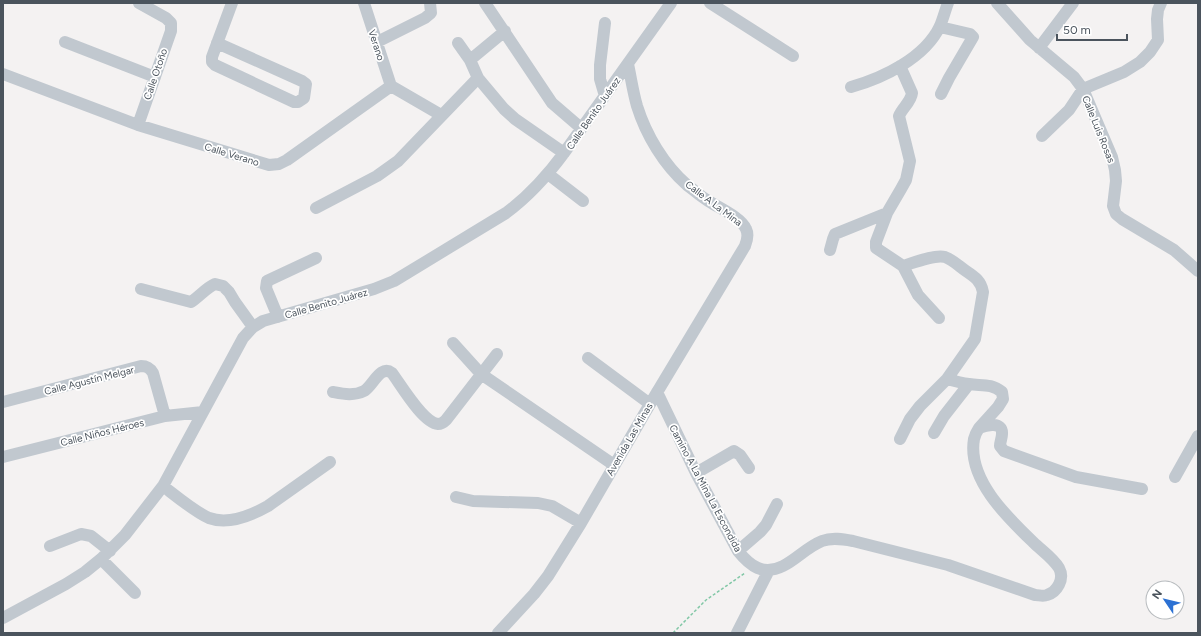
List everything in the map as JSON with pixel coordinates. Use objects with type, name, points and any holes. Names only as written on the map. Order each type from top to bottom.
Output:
[{"type":"street","name":"Calle Otoño","points":[[138,125],[170,31],[171,23],[166,18],[139,3]]},
{"type":"street","points":[[217,43],[306,84],[304,98],[298,102],[294,102],[215,65],[212,62],[212,57],[217,43],[232,3]]},
{"type":"street","name":"Verano","points":[[364,3],[391,86]]},
{"type":"street","points":[[377,42],[425,18],[431,13],[430,3]]},
{"type":"street","points":[[485,3],[552,102],[581,128]]},
{"type":"street","name":"Calle Benito Juárez","points":[[3,618],[66,584],[106,555],[136,522],[163,486],[243,338],[253,327],[263,321],[374,289],[394,281],[506,213],[522,201],[548,174],[564,153],[671,3]]},
{"type":"street","points":[[710,3],[794,56]]},
{"type":"street","points":[[851,87],[870,82],[900,66],[916,55],[928,43],[940,27],[948,3]]},
{"type":"street","name":"Calle Luis Rosas","points":[[997,3],[1030,40],[1074,77],[1083,89],[1112,156],[1116,181],[1113,206],[1116,214],[1174,250],[1198,271]]},
{"type":"street","points":[[1039,48],[1072,3]]},
{"type":"street","points":[[1042,136],[1065,114],[1083,89],[1124,72],[1140,62],[1150,52],[1158,40],[1156,20],[1161,3]]},
{"type":"street","points":[[605,23],[600,65],[600,79],[605,96]]},
{"type":"street","points":[[940,27],[970,34],[973,37],[941,94]]},
{"type":"street","points":[[470,60],[504,31]]},
{"type":"street","points":[[65,42],[155,77]]},
{"type":"street","points":[[458,43],[470,60],[478,78],[504,109],[515,119],[564,153]]},
{"type":"street","name":"Calle A La Mina","points":[[628,64],[637,106],[657,150],[686,184],[705,199],[740,221],[746,229],[748,237]]},
{"type":"street","points":[[900,66],[912,93],[899,116],[910,161],[906,180],[887,213],[875,245],[878,250],[903,266],[918,295],[939,318]]},
{"type":"street","name":"Calle Verano","points":[[3,74],[138,125],[269,165],[278,164],[287,160],[391,86]]},
{"type":"street","points":[[316,208],[377,176],[398,160],[478,78]]},
{"type":"street","points":[[391,86],[441,115]]},
{"type":"street","points":[[548,174],[583,201]]},
{"type":"street","points":[[830,250],[835,234],[887,213]]},
{"type":"street","name":"Avenida Las Minas","points":[[498,633],[534,594],[548,576],[745,246],[748,237]]},
{"type":"street","points":[[900,439],[910,418],[947,379],[975,339],[978,329],[983,292],[982,285],[978,280],[953,261],[945,257],[937,257],[903,266]]},
{"type":"street","points":[[278,317],[266,288],[267,281],[316,258]]},
{"type":"street","points":[[141,289],[190,302],[198,298],[209,287],[215,284],[223,286],[230,292],[235,302],[253,327]]},
{"type":"street","points":[[453,344],[481,374],[614,465]]},
{"type":"street","points":[[333,392],[356,394],[366,390],[381,372],[389,370],[421,412],[434,423],[443,423],[496,354]]},
{"type":"street","points":[[588,358],[650,404]]},
{"type":"street","name":"Calle Agustín Melgar","points":[[3,402],[141,366],[146,366],[153,373],[165,416]]},
{"type":"street","points":[[754,567],[769,570],[783,566],[811,546],[824,540],[837,538],[948,564],[1035,595],[1046,596],[1056,590],[1061,580],[1060,569],[998,505],[978,473],[973,456],[974,438],[979,428],[998,407],[1002,399],[1002,392],[996,387],[969,384],[947,379]]},
{"type":"street","points":[[934,433],[944,416],[969,384]]},
{"type":"street","name":"Camino A La Mina La Escondida","points":[[657,392],[696,473],[738,551],[745,560],[754,567]]},
{"type":"street","name":"Calle Niños Héroes","points":[[3,457],[165,416],[202,412]]},
{"type":"street","points":[[979,428],[991,425],[1001,428],[1002,433],[1000,446],[1004,451],[1076,477],[1142,489]]},
{"type":"street","points":[[1176,477],[1198,436]]},
{"type":"street","points":[[696,473],[734,451],[740,455],[749,468]]},
{"type":"street","points":[[163,486],[208,518],[219,521],[230,520],[258,512],[330,462]]},
{"type":"street","points":[[456,497],[473,501],[538,502],[552,506],[581,523]]},
{"type":"street","points":[[738,551],[760,532],[777,504]]},
{"type":"street","points":[[50,546],[81,534],[91,536],[135,593]]},
{"type":"street","points":[[737,633],[769,570]]},
{"type":"path","points":[[673,633],[706,600],[754,567]]}]
